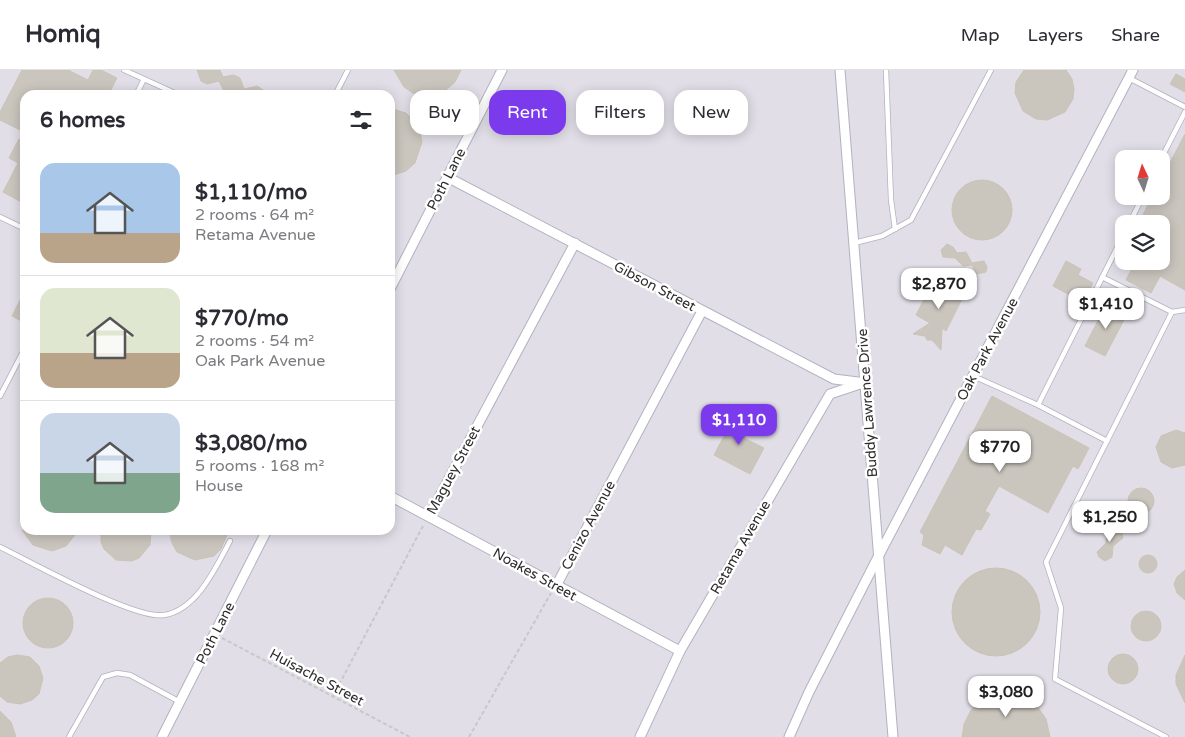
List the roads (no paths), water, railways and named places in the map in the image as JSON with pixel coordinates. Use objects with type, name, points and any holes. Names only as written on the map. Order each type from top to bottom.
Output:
[{"type":"street","name":"Poth Lane","points":[[395,279],[502,70]]},
{"type":"street","name":"Buddy Lawrence Drive","points":[[840,70],[893,737]]},
{"type":"street","name":"Oak Park Avenue","points":[[789,737],[809,692],[878,557],[1131,74]]},
{"type":"street","name":"Gibson Street","points":[[447,177],[834,379],[866,383]]},
{"type":"street","name":"Maguey Street","points":[[429,516],[575,244]]},
{"type":"street","name":"Cenizo Avenue","points":[[556,586],[702,311]]},
{"type":"street","name":"Retama Avenue","points":[[640,737],[680,651],[830,394],[866,383]]},
{"type":"street","name":"Noakes Street","points":[[395,499],[680,651]]},
{"type":"street","name":"Poth Lane","points":[[162,737],[265,535]]},
{"type":"lane","points":[[124,70],[168,90]]},
{"type":"lane","points":[[338,90],[348,70]]},
{"type":"lane","points":[[886,70],[891,200],[895,229]]},
{"type":"lane","points":[[854,243],[882,236],[911,220],[991,70]]},
{"type":"lane","points":[[1131,74],[1185,107]]},
{"type":"lane","points":[[138,90],[144,79]]},
{"type":"lane","points":[[1166,150],[1185,112]]},
{"type":"lane","points":[[0,217],[20,227]]},
{"type":"lane","points":[[1038,404],[1115,252]]},
{"type":"lane","points":[[1102,277],[1172,312],[1185,310]]},
{"type":"lane","points":[[1166,737],[1055,679],[1061,608],[1046,562],[1172,312]]},
{"type":"lane","points":[[0,396],[20,358]]},
{"type":"lane","points":[[973,376],[1038,404],[1107,441]]},
{"type":"lane","points":[[0,548],[145,615],[164,616],[182,607],[204,588],[230,541]]},
{"type":"lane","points":[[70,737],[103,677],[117,673],[130,675],[180,702]]}]
